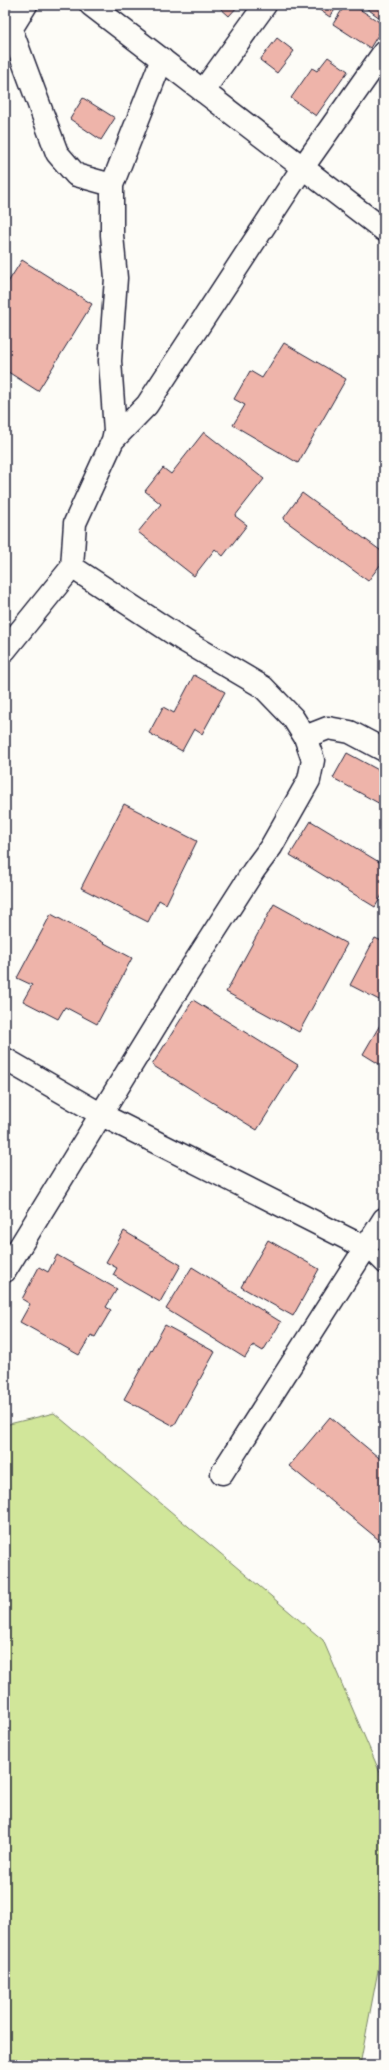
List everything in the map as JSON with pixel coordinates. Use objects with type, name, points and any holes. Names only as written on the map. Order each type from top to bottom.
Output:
[{"type":"street","points":[[26,5],[8,34],[57,153],[76,176],[112,185]]},
{"type":"street","points":[[203,91],[265,5]]},
{"type":"street","points":[[98,7],[203,91],[384,230]]},
{"type":"street","points":[[113,440],[147,405],[303,167],[384,52]]},
{"type":"street","points":[[5,650],[72,567],[75,523],[113,440],[115,432],[110,361],[116,278],[112,235],[112,185],[162,59]]},
{"type":"street","points":[[5,1271],[186,976],[254,870],[271,847],[309,780],[313,760],[305,737],[293,718],[263,687],[186,641],[72,567]]},
{"type":"street","points":[[305,737],[328,728],[350,732],[384,750]]},
{"type":"street","points":[[5,1060],[102,1115],[366,1248]]},
{"type":"street","points":[[222,1473],[384,1219]]},
{"type":"lane","points":[[366,1248],[384,1266]]},
{"type":"green space","points":[[54,1413],[323,1640],[384,1782],[384,1939],[360,2065],[5,2065],[5,1425]]},
{"type":"building","points":[[221,5],[239,5],[229,16],[219,7]]},
{"type":"building","points":[[312,5],[338,5],[330,17]]},
{"type":"building","points":[[345,5],[353,5],[384,25],[370,48],[333,24]]},
{"type":"building","points":[[362,5],[384,5],[384,21]]},
{"type":"building","points":[[277,38],[294,51],[277,73],[260,60]]},
{"type":"building","points":[[328,57],[348,71],[316,116],[291,98],[312,68],[317,71]]},
{"type":"building","points":[[83,98],[115,118],[101,140],[70,119]]},
{"type":"building","points":[[22,260],[92,304],[38,391],[5,370],[5,287]]},
{"type":"building","points":[[284,343],[346,379],[298,463],[233,425],[245,405],[234,399],[250,371],[262,378]]},
{"type":"building","points":[[204,432],[264,479],[235,516],[247,525],[223,556],[215,549],[194,576],[138,532],[161,504],[145,491],[163,468],[171,474]]},
{"type":"building","points":[[302,493],[384,553],[384,560],[368,581],[283,519]]},
{"type":"building","points":[[194,675],[225,692],[202,734],[194,729],[182,751],[149,733],[163,707],[174,713]]},
{"type":"building","points":[[347,753],[384,773],[384,800],[382,805],[333,778]]},
{"type":"building","points":[[124,804],[197,841],[166,904],[159,900],[148,922],[81,888]]},
{"type":"building","points":[[311,821],[384,865],[384,892],[375,907],[290,855]]},
{"type":"building","points":[[274,904],[347,944],[299,1032],[226,992]]},
{"type":"building","points":[[51,914],[132,958],[97,1024],[65,1007],[58,1019],[23,1001],[32,985],[17,978]]},
{"type":"building","points":[[375,938],[384,942],[383,1002],[350,985]]},
{"type":"building","points":[[193,1000],[298,1065],[257,1130],[152,1065]]},
{"type":"building","points":[[384,1018],[384,1067],[363,1054]]},
{"type":"building","points":[[124,1231],[181,1265],[160,1302],[113,1275],[117,1268],[106,1262]]},
{"type":"building","points":[[268,1240],[319,1269],[293,1316],[241,1287]]},
{"type":"building","points":[[57,1255],[117,1289],[106,1307],[111,1310],[95,1337],[91,1335],[79,1355],[20,1322],[30,1304],[22,1299],[39,1267],[48,1272]]},
{"type":"building","points":[[192,1267],[281,1322],[263,1351],[253,1345],[245,1358],[166,1309]]},
{"type":"building","points":[[165,1325],[215,1352],[174,1426],[124,1399]]},
{"type":"building","points":[[330,1417],[384,1462],[384,1544],[289,1466]]}]
